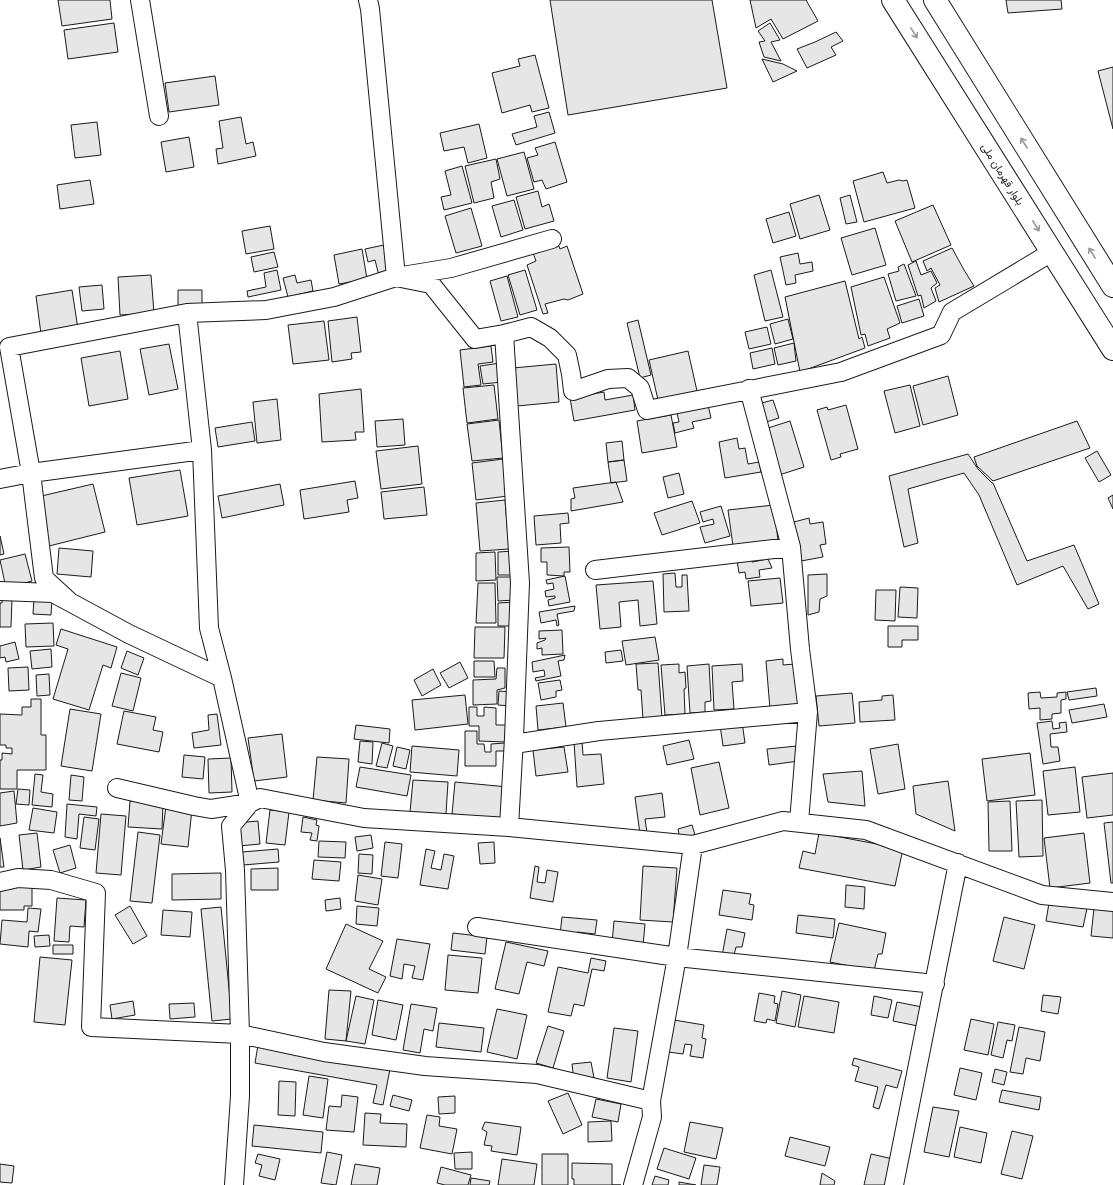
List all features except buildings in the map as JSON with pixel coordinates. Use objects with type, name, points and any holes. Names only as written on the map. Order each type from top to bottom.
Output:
[{"type":"highway","name":"بلوار قهرمان ملی","points":[[893,0],[1113,349]]},
{"type":"highway","points":[[935,0],[1113,286]]},
{"type":"street","points":[[140,0],[159,116]]},
{"type":"street","points":[[368,0],[396,277]]},
{"type":"street","points":[[70,602],[44,578],[32,473],[4,348],[187,313],[266,310],[334,297],[396,277],[451,268],[552,240]]},
{"type":"street","points":[[396,277],[431,284],[475,339],[531,327],[550,338],[567,355],[573,391],[608,379],[628,378],[640,388],[647,410],[841,372],[941,335],[952,312],[1052,252]]},
{"type":"street","points":[[187,313],[202,450],[209,628],[222,678],[250,803]]},
{"type":"street","points":[[504,334],[520,583],[514,744],[509,828]]},
{"type":"street","points":[[749,389],[791,547],[800,649],[808,712],[799,822]]},
{"type":"street","points":[[0,479],[32,473],[202,450]]},
{"type":"street","points":[[595,570],[791,547]]},
{"type":"street","points":[[0,591],[53,593],[129,634],[222,678]]},
{"type":"street","points":[[514,744],[599,731],[808,712]]},
{"type":"street","points":[[117,788],[211,809],[250,803],[260,798],[364,818],[509,828],[693,845],[783,821],[799,822],[866,830],[1042,895],[1113,902]]},
{"type":"street","points":[[234,1185],[240,1096],[240,1034],[231,826],[250,803]]},
{"type":"street","points":[[633,1185],[652,1118],[651,1102],[693,845]]},
{"type":"street","points":[[894,1185],[958,863]]},
{"type":"street","points":[[0,882],[18,878],[51,880],[96,893],[91,1027],[240,1034],[324,1052],[417,1065],[537,1074],[651,1102]]},
{"type":"street","points":[[477,927],[676,956],[935,984]]}]
